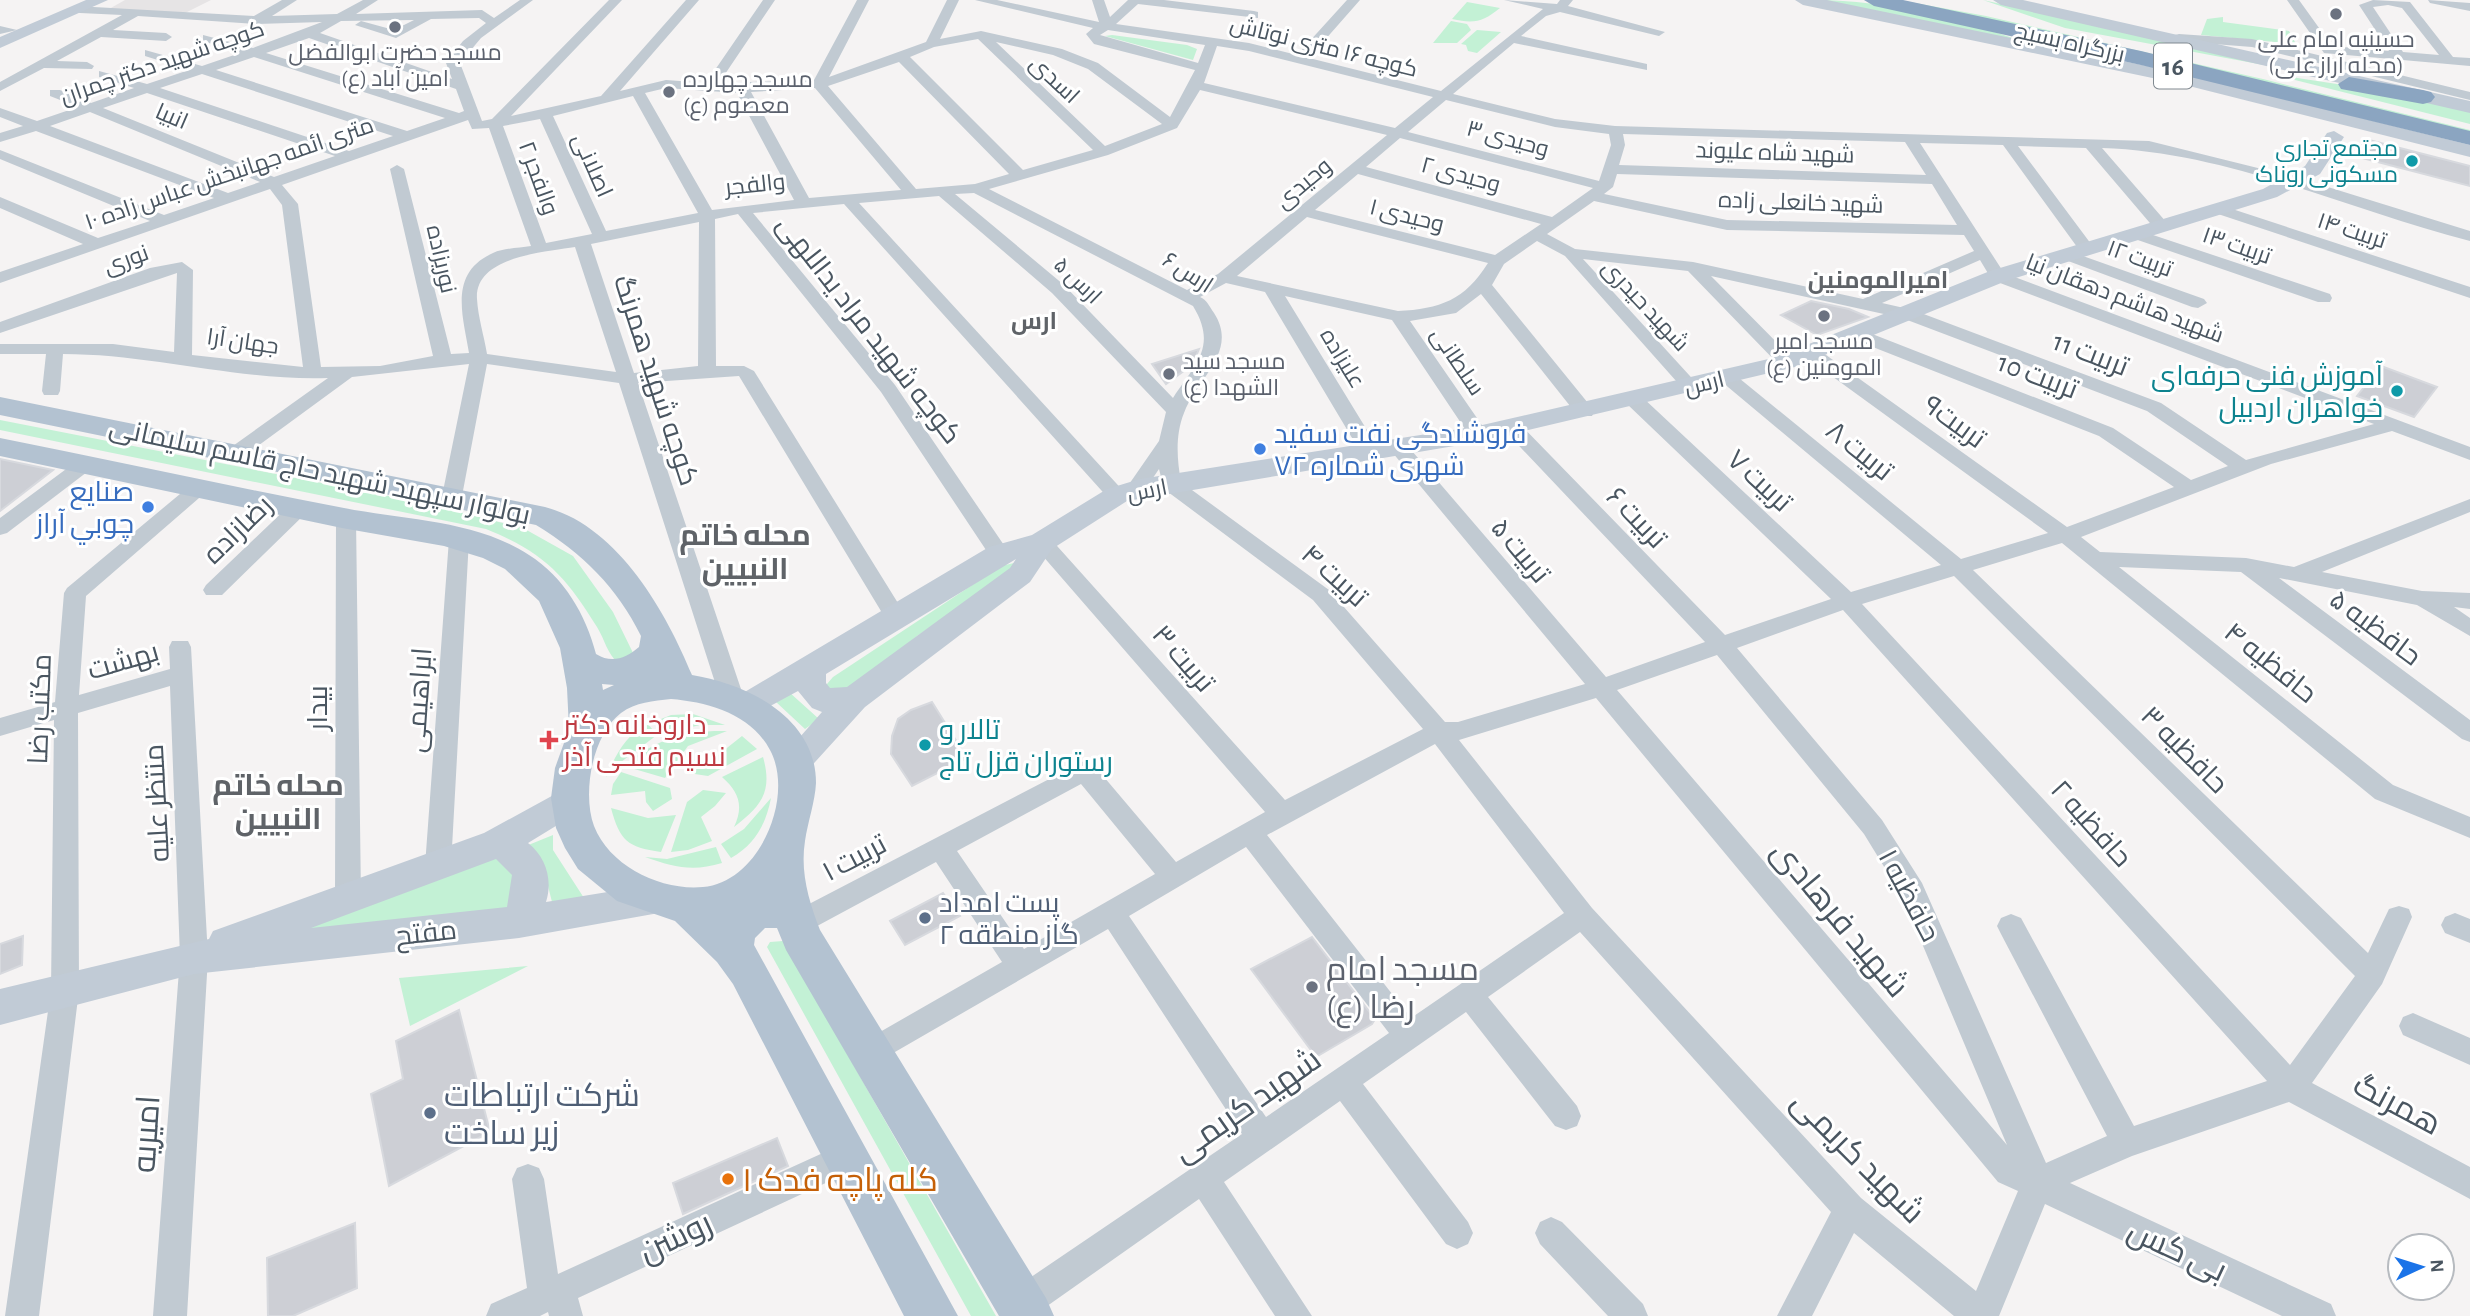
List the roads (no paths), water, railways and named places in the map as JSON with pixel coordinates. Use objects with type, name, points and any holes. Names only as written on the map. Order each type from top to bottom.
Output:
[{"type":"highway","name":"بزرگراه بسیج","points":[[1874,0],[1973,10],[2470,138]]},
{"type":"highway","name":"بزرگراه بسیج","points":[[1924,0],[2041,26],[2182,48],[2470,126]]},
{"type":"highway","points":[[1973,10],[2073,55]]},
{"type":"highway","points":[[1973,10],[2041,26]]},
{"type":"highway","points":[[2182,48],[2423,96]]},
{"type":"main road","points":[[1803,0],[2073,55],[2311,110],[2470,151]]},
{"type":"main road","points":[[2001,0],[2182,48]]},
{"type":"main road","points":[[3,34],[90,5]]},
{"type":"main road","points":[[2423,96],[2470,107]]},
{"type":"main road","points":[[2311,110],[2330,124],[2334,137],[2355,134],[2405,134]]},
{"type":"main road","name":"ارس","points":[[741,701],[813,666],[999,554],[1042,542],[1126,493],[1478,434],[1585,412],[1786,362],[1813,354],[1998,276],[2220,210],[2297,182],[2313,170],[2334,137]]},
{"type":"main road","name":"بولوار سپهبد شهید حاج قاسم سلیمانی","points":[[0,406],[237,452],[545,517],[572,530],[614,569],[658,632],[679,686]]},
{"type":"main road","name":"بولوار سپهبد شهید حاج قاسم سلیمانی","points":[[0,447],[346,519],[458,539],[519,563],[538,578],[560,608],[582,662],[587,729]]},
{"type":"main road","name":"ارس","points":[[794,763],[854,699],[1020,575],[1042,542]]},
{"type":"main road","points":[[582,662],[590,670],[602,673],[632,669],[655,652],[660,641],[658,632]]},
{"type":"main road","points":[[813,666],[808,675],[808,684],[823,700],[854,699]]},
{"type":"main road","points":[[679,686],[741,701],[777,732],[794,763],[793,816],[784,848],[769,872],[752,888],[730,900],[706,905],[672,903],[622,885],[596,865],[577,835],[570,800],[573,769],[587,729],[609,704],[643,689],[679,686]]},
{"type":"main road","name":"مفتح","points":[[0,1007],[194,957],[497,843],[570,800]]},
{"type":"main road","points":[[497,843],[521,856],[532,878],[527,907],[519,922]]},
{"type":"main road","points":[[784,848],[785,894],[795,919],[869,1054],[1025,1310]]},
{"type":"main road","points":[[672,903],[732,949],[748,971],[932,1316]]},
{"type":"main road","name":"مفتح","points":[[194,957],[672,903]]},
{"type":"main road","points":[[732,949],[732,936],[739,924],[752,914],[767,908],[781,909],[795,919]]},
{"type":"street","points":[[90,5],[117,0]]},
{"type":"street","points":[[257,20],[291,0]]},
{"type":"street","name":"کوچه شهید دکتر چمران","points":[[0,138],[309,34],[372,0]]},
{"type":"street","points":[[90,5],[133,14],[183,17],[341,19],[396,34],[431,16],[454,0]]},
{"type":"street","points":[[431,16],[512,13],[527,0]]},
{"type":"street","points":[[495,124],[615,0]]},
{"type":"street","points":[[606,100],[693,0]]},
{"type":"street","points":[[710,86],[769,0]]},
{"type":"street","points":[[819,84],[863,0]]},
{"type":"street","points":[[931,44],[953,0]]},
{"type":"street","name":"کوچه ۱۶ متری نوتاش","points":[[981,0],[1013,3],[1067,37],[1107,26],[1240,27],[1301,59],[1555,123],[1615,130],[2149,145],[2297,182],[2470,236]]},
{"type":"street","points":[[1098,0],[1107,26]]},
{"type":"street","points":[[207,38],[466,115],[477,126],[545,114],[676,83],[742,89],[819,84],[902,57],[931,44],[981,35],[1067,37],[1093,66],[1172,125],[1196,85],[1201,68],[1240,27],[1135,0],[1107,26],[1092,34],[1099,41],[1201,68]]},
{"type":"street","points":[[1301,59],[1354,0]]},
{"type":"street","points":[[1510,0],[1563,4],[1659,32]]},
{"type":"street","points":[[2293,0],[2329,50]]},
{"type":"street","points":[[2434,0],[2470,7]]},
{"type":"street","points":[[2461,0],[2470,7]]},
{"type":"street","points":[[2399,56],[2365,5],[2388,1],[2406,5],[2449,60]]},
{"type":"street","name":"وحیدی","points":[[1188,296],[1223,278],[1306,212],[1542,13],[1563,4]]},
{"type":"street","points":[[183,17],[206,6]]},
{"type":"street","points":[[0,87],[133,14]]},
{"type":"street","points":[[466,115],[461,86],[453,69],[456,59],[488,15]]},
{"type":"street","points":[[98,33],[166,37]]},
{"type":"street","points":[[309,34],[461,86]]},
{"type":"street","name":"اسدی","points":[[981,35],[1103,152]]},
{"type":"street","points":[[1511,38],[1642,67]]},
{"type":"street","points":[[2182,48],[2252,43],[2470,62]]},
{"type":"street","points":[[2252,43],[2470,96]]},
{"type":"street","points":[[150,53],[407,136]]},
{"type":"street","points":[[902,57],[1020,176]]},
{"type":"street","points":[[40,64],[87,66]]},
{"type":"street","points":[[104,74],[348,156]]},
{"type":"street","points":[[819,84],[911,193]]},
{"type":"street","points":[[1196,85],[1399,133]]},
{"type":"street","points":[[742,89],[804,204]]},
{"type":"street","points":[[638,92],[707,215],[707,371]]},
{"type":"street","name":"انبیا","points":[[55,93],[272,182]]},
{"type":"street","points":[[0,112],[227,198]]},
{"type":"street","name":"اصلانی","points":[[545,114],[590,237]]},
{"type":"street","name":"۱۰ متری ائمه جهانبخش عباس زاده","points":[[0,278],[466,115]]},
{"type":"street","name":"والفجر ۲","points":[[495,124],[539,247]]},
{"type":"street","name":"والفجر","points":[[452,496],[479,358],[468,296],[476,275],[498,257],[742,209],[976,188],[1103,152],[1172,125]]},
{"type":"street","points":[[1223,278],[1398,316],[1425,315],[1450,309],[1483,285],[1498,261],[1598,191],[1613,169],[1618,145],[1615,130]]},
{"type":"street","name":"وحیدی ۳","points":[[1399,133],[1598,191]]},
{"type":"street","points":[[1909,137],[1998,276]]},
{"type":"street","points":[[2006,139],[2076,252]]},
{"type":"street","points":[[2089,142],[2161,226]]},
{"type":"street","points":[[0,154],[162,220]]},
{"type":"street","name":"نوریزاده","points":[[397,169],[443,360]]},
{"type":"street","name":"وحیدی ۲","points":[[1356,169],[1553,222]]},
{"type":"street","name":"شهید شاه علیوند","points":[[1613,169],[1936,180]]},
{"type":"street","points":[[272,182],[290,204],[313,373]]},
{"type":"street","name":"ارس ۶","points":[[976,188],[1188,296],[1204,309],[1216,332],[1214,348],[1175,411],[1166,446],[1171,485]]},
{"type":"street","name":"ارس ۵","points":[[942,191],[1058,289],[1175,411]]},
{"type":"street","name":"شهید خانعلی زاده","points":[[1598,191],[1727,225],[1969,230]]},
{"type":"street","points":[[849,201],[1126,493],[1166,446]]},
{"type":"street","points":[[0,202],[96,243]]},
{"type":"street","name":"کوچه شهید مراد یداللهی","points":[[742,209],[888,389],[999,554]]},
{"type":"street","name":"تربیت ۱۴","points":[[2220,210],[2470,293]]},
{"type":"street","name":"وحیدی ۱","points":[[1306,212],[1498,261]]},
{"type":"street","name":"تربیت ۱۳","points":[[2135,234],[2324,298]]},
{"type":"street","points":[[1537,235],[1571,253]]},
{"type":"street","name":"کوچه شهید همرنگ","points":[[590,237],[628,379],[741,701]]},
{"type":"street","points":[[1868,303],[1984,252]]},
{"type":"street","name":"تربیت ۱۲","points":[[2076,252],[2198,303]]},
{"type":"street","name":"تربیت 11","points":[[1571,253],[1693,267],[1868,303],[1907,314],[2154,407],[2244,468]]},
{"type":"street","name":"شهید حیدری","points":[[1571,253],[1576,262],[1691,387]]},
{"type":"street","name":"نوری","points":[[0,328],[156,272],[182,267],[185,270],[183,358]]},
{"type":"street","points":[[1693,267],[1786,362]]},
{"type":"street","name":"شهید هاشم دهقان نیا","points":[[1998,276],[2470,454]]},
{"type":"street","points":[[1483,285],[1585,412]]},
{"type":"street","name":"علیزاده","points":[[1272,289],[1371,453]]},
{"type":"street","name":"سلطانی","points":[[1398,316],[1478,434]]},
{"type":"street","name":"تربیت 10","points":[[1856,334],[2106,432],[2189,488]]},
{"type":"street","name":"جهان آرا","points":[[0,349],[113,349],[244,368],[345,374],[443,360],[479,358],[628,379],[707,371],[744,372],[895,615]]},
{"type":"street","points":[[51,391],[55,349]]},
{"type":"street","name":"تربیت۹","points":[[1813,354],[2065,535]]},
{"type":"street","points":[[237,452],[345,374]]},
{"type":"street","name":"تربیت ۸","points":[[1727,378],[1956,566]]},
{"type":"street","name":"تربیت ۷","points":[[1634,400],[1847,601]]},
{"type":"street","points":[[869,1054],[1282,814],[1439,730],[1458,731],[1599,688],[1847,601],[2065,535],[2244,468],[2393,425]]},
{"type":"street","name":"تربیت ۶","points":[[1512,427],[1721,645]]},
{"type":"street","name":"تربیت ۵","points":[[1399,448],[1599,688]]},
{"type":"street","points":[[3,523],[84,465]]},
{"type":"street","name":"تربیت ۴","points":[[1171,485],[1321,595],[1439,730]]},
{"type":"street","name":"مکتب رضا","points":[[22,1316],[65,990],[66,707],[75,593],[199,488]]},
{"type":"street","points":[[2299,573],[2470,505]]},
{"type":"street","name":"رضازاده","points":[[214,590],[299,508]]},
{"type":"street","name":"بیدار","points":[[346,519],[348,898]]},
{"type":"street","name":"حافظیه ۴","points":[[2065,535],[2384,792],[2460,823]]},
{"type":"street","name":"ابراهیمی","points":[[438,866],[458,539]]},
{"type":"street","name":"تربیت ۳","points":[[1042,542],[1282,814]]},
{"type":"street","points":[[2095,559],[2246,565],[2422,598],[2470,601]]},
{"type":"street","name":"حافظیه ۵","points":[[2246,565],[2470,733]]},
{"type":"street","name":"حافظیه ۳","points":[[1956,566],[2372,975]]},
{"type":"street","points":[[2422,598],[2470,628]]},
{"type":"street","name":"حافظیه ۲","points":[[1847,601],[2291,1087]]},
{"type":"street","name":"حافظیه ۱","points":[[1721,645],[1873,827],[1913,891],[2024,1188]]},
{"type":"street","name":"منتظر علیه","points":[[180,647],[194,957]]},
{"type":"street","name":"بهشت","points":[[0,727],[181,674]]},
{"type":"street","name":"شهید فرهادی","points":[[1599,688],[2024,1188]]},
{"type":"street","name":"شهید کریمی","points":[[1439,730],[1582,916],[1850,1209],[1981,1316]]},
{"type":"street","name":"تربیت ۱","points":[[795,919],[1084,771],[1173,877]]},
{"type":"street","points":[[1250,833],[1408,1036]]},
{"type":"street","points":[[940,847],[1020,967]]},
{"type":"street","points":[[1112,913],[1262,1138]]},
{"type":"street","name":"شهید کریمی","points":[[1025,1310],[1203,1178],[1582,916]]},
{"type":"street","points":[[1981,1316],[2024,1188],[2126,1143],[2291,1087],[2372,975],[2399,917]]},
{"type":"street","points":[[2011,926],[2126,1143]]},
{"type":"street","name":"امیریه","points":[[170,1316],[194,957]]},
{"type":"street","points":[[1469,994],[1566,1116]]},
{"type":"street","points":[[2413,1026],[2470,1052]]},
{"type":"street","points":[[1343,1082],[1457,1233]]},
{"type":"street","name":"همرنگ","points":[[2291,1087],[2470,1184]]},
{"type":"street","name":"روشن","points":[[503,1316],[557,1301],[847,1157]]},
{"type":"street","points":[[1203,1178],[1295,1316]]},
{"type":"street","points":[[528,1179],[557,1301]]},
{"type":"street","name":"بی کس","points":[[2024,1188],[2319,1316]]},
{"type":"street","points":[[1794,1316],[1850,1209]]},
{"type":"street","points":[[1551,1233],[1631,1316]]},
{"type":"place","name":"حسینیه امام علی (محله آراز علی)","points":[[2336,14]]},
{"type":"place","name":"مسجد حضرت ابوالفضل (ع) امین آباد","points":[[395,27]]},
{"type":"place","name":"مسجد چهارده معصوم (ع)","points":[[669,92]]},
{"type":"place","name":"مجتمع تجاری مسکونی روناک","points":[[2412,161]]},
{"type":"place","name":"مسجد امیر المومنین (ع)","points":[[1824,316]]},
{"type":"place","name":"مسجد سید الشهدا (ع)","points":[[1169,374]]},
{"type":"place","name":"آموزش فنی حرفه‌ای خواهران اردبیل","points":[[2397,391]]},
{"type":"place","name":"فروشندگی نفت سفید شهری شماره ۷۲","points":[[1260,449]]},
{"type":"place","name":"صنايع چوبي آراز","points":[[148,507]]},
{"type":"place","name":"داروخانه دکتر نسیم فتحی آذر","points":[[549,740]]},
{"type":"place","name":"تالار و رستوران قزل تاج","points":[[925,745]]},
{"type":"place","name":"پست امداد گاز منطقه ۲","points":[[925,918]]},
{"type":"place","name":"مسجد امام رضا (ع)","points":[[1312,987]]},
{"type":"place","name":"شرکت ارتباطات زیر ساخت","points":[[430,1113]]},
{"type":"place","name":"کله پاچه فدک ۱","points":[[728,1179]]},
{"type":"district","name":"امیرالمومنین","points":[[1878,280]]},
{"type":"district","name":"ارس","points":[[1034,321]]},
{"type":"district","name":"محله خاتم النبیین","points":[[745,552]]},
{"type":"district","name":"محله خاتم النبیین","points":[[278,802]]}]
